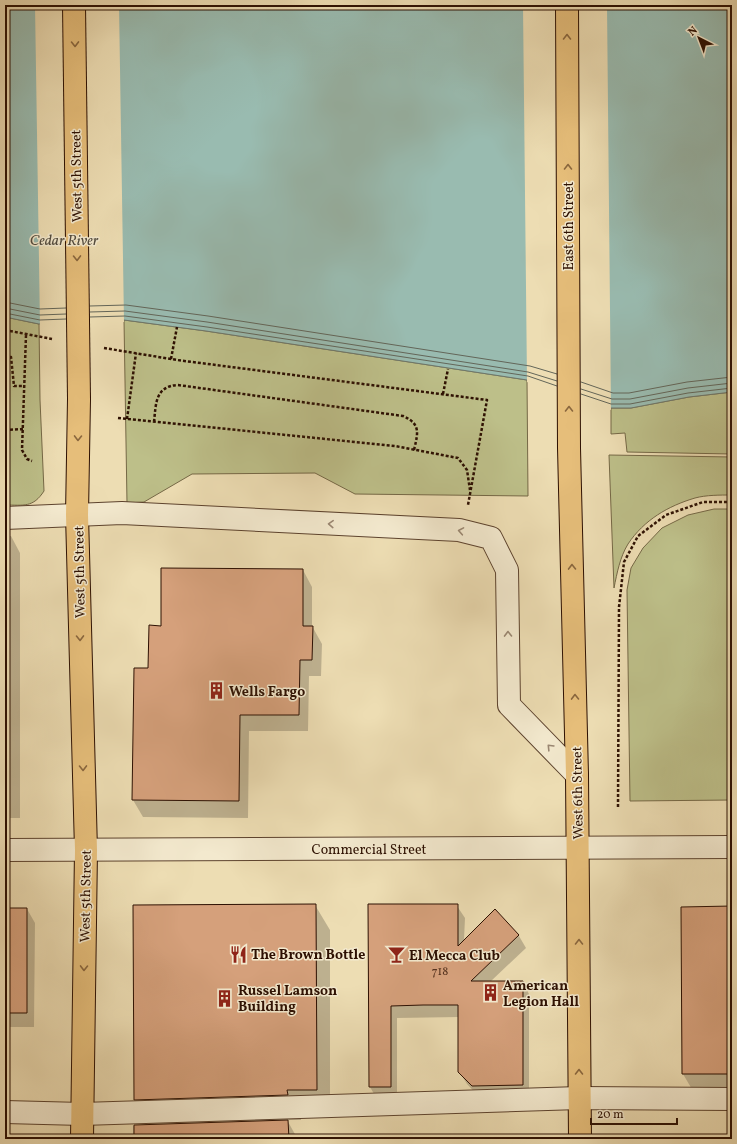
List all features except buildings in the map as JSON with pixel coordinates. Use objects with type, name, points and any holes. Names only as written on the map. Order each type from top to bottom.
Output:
[{"type":"main road","name":"West 5th Street","points":[[74,5],[78,400],[77,515],[86,850],[82,1139]]},
{"type":"main road","name":"East 6th Street","points":[[567,5],[569,448]]},
{"type":"main road","name":"West 6th Street","points":[[569,448],[577,775],[580,1139]]},
{"type":"street","points":[[5,518],[122,513],[459,530],[491,538],[507,570],[509,705],[577,775]]},
{"type":"street","name":"Commercial Street","points":[[5,850],[732,847]]},
{"type":"street","points":[[5,1112],[82,1114],[579,1098],[732,1099]]},
{"type":"path","points":[[171,359],[177,327]]},
{"type":"path","points":[[5,330],[58,340]]},
{"type":"path","points":[[26,335],[22,450],[27,459],[32,461]]},
{"type":"path","points":[[97,347],[171,359],[487,400],[464,532]]},
{"type":"path","points":[[127,419],[136,353]]},
{"type":"path","points":[[5,357],[11,357],[14,386],[24,386]]},
{"type":"path","points":[[443,394],[448,369]]},
{"type":"path","points":[[154,422],[158,396],[169,385],[178,385],[403,416],[412,419],[417,427],[418,434],[414,450]]},
{"type":"path","points":[[118,418],[395,446],[458,458],[467,470],[470,493]]},
{"type":"path","points":[[5,430],[23,429]]},
{"type":"path","points":[[618,807],[619,607],[624,562],[638,536],[666,515],[703,502],[732,502]]},
{"type":"green space","points":[[5,317],[39,324],[40,400],[44,491],[32,503],[23,505],[5,505]]},
{"type":"green space","points":[[124,320],[527,380],[528,496],[355,494],[315,473],[192,474],[144,502],[127,503]]},
{"type":"green space","points":[[732,392],[732,454],[627,452],[625,433],[611,434],[611,408],[631,408],[689,397]]},
{"type":"green space","points":[[609,455],[732,457],[732,495],[708,496],[685,501],[657,515],[649,521],[634,535],[625,549],[619,565],[614,588]]},
{"type":"green space","points":[[714,509],[732,509],[732,800],[630,801],[627,590],[631,568],[643,548],[662,528],[688,515]]},
{"type":"water","points":[[5,5],[732,5],[732,392],[689,397],[631,408],[611,408],[527,380],[206,331],[124,320],[39,324],[5,317]]},
{"type":"pier","name":"Cedar River","points":[[35,5],[119,5],[124,322],[40,326]]},
{"type":"pier","points":[[523,5],[607,5],[611,410],[527,382]]},
{"type":"place","name":"Wells Fargo","points":[[216,691]]},
{"type":"place","name":"The Brown Bottle","points":[[238,954]]},
{"type":"place","name":"El Mecca Club","points":[[396,955]]},
{"type":"place","name":"American Legion Hall","points":[[490,993]]},
{"type":"place","name":"Russel Lamson Building","points":[[225,998]]}]
